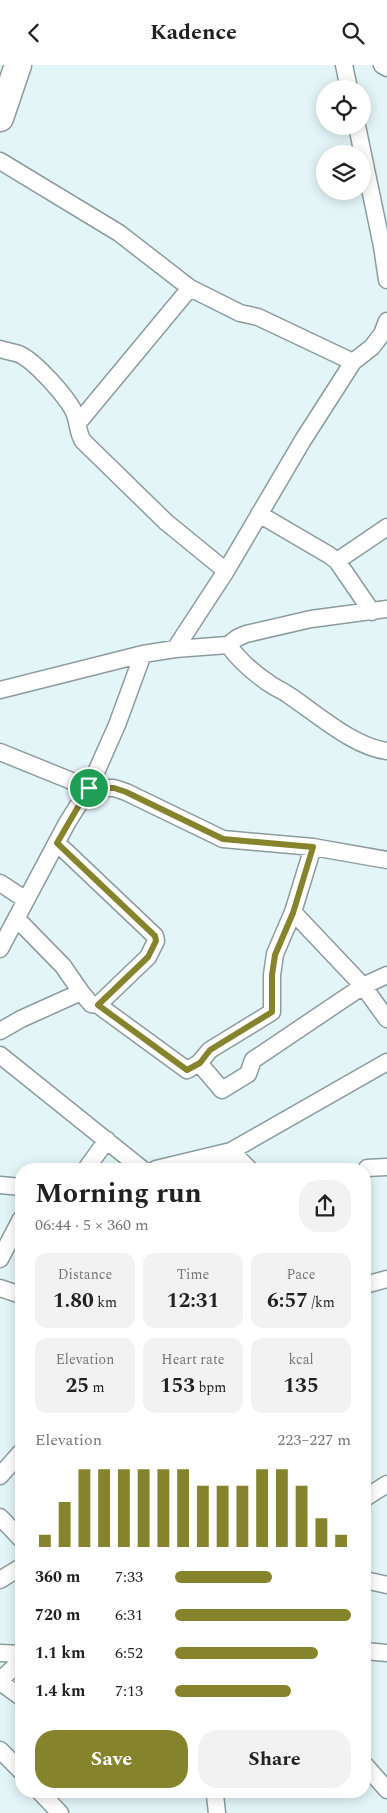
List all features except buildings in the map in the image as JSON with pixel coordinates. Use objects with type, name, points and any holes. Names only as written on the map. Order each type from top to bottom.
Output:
[{"type":"main road","points":[[0,118],[18,65]]},
{"type":"street","points":[[344,65],[347,80]]},
{"type":"street","points":[[382,65],[387,68]]},
{"type":"street","points":[[359,135],[382,245],[387,280]]},
{"type":"street","points":[[0,161],[119,233],[190,288],[240,313],[258,317],[353,362]]},
{"type":"street","points":[[78,423],[190,288]]},
{"type":"street","points":[[176,649],[226,571],[303,440],[353,362],[372,347],[382,334],[387,321]]},
{"type":"street","points":[[0,349],[19,355],[32,363],[68,399],[78,423],[78,434],[83,441],[166,522],[226,571]]},
{"type":"street","points":[[259,514],[337,561],[380,610]]},
{"type":"street","points":[[337,561],[387,527]]},
{"type":"street","points":[[0,690],[143,654],[228,645],[237,638],[256,631],[311,619],[380,610]]},
{"type":"street","points":[[228,645],[236,656],[262,679],[288,694],[322,720],[375,749],[387,751]]},
{"type":"street","points":[[0,949],[89,788],[118,725],[143,654]]},
{"type":"street","points":[[0,752],[89,788],[114,788],[126,792],[223,839],[313,847],[387,860]]},
{"type":"street","points":[[57,843],[155,936],[156,941],[148,957],[98,1005]]},
{"type":"street","points":[[17,919],[63,966],[80,992],[91,1004],[98,1005],[187,1070],[200,1063],[210,1050],[272,1012],[272,975],[275,955],[293,913],[313,847]]},
{"type":"street","points":[[0,883],[26,900]]},
{"type":"street","points":[[293,913],[363,986],[387,1019]]},
{"type":"street","points":[[200,1063],[222,1091],[248,1074],[253,1060],[363,986],[387,975]]},
{"type":"street","points":[[0,1029],[80,992]]},
{"type":"street","points":[[0,1055],[135,1163]]},
{"type":"street","points":[[181,1163],[231,1151],[387,1062]]},
{"type":"street","points":[[90,1163],[107,1140]]},
{"type":"street","points":[[223,1163],[231,1151]]},
{"type":"street","points":[[231,1151],[243,1163]]},
{"type":"street","points":[[371,1168],[387,1167]]},
{"type":"street","points":[[0,1185],[15,1186]]},
{"type":"street","points":[[0,1259],[15,1230]]},
{"type":"street","points":[[371,1283],[387,1279]]},
{"type":"street","points":[[0,1288],[15,1293]]},
{"type":"street","points":[[0,1476],[15,1459]]},
{"type":"street","points":[[371,1494],[387,1484]]},
{"type":"street","points":[[0,1517],[15,1533]]},
{"type":"street","points":[[0,1580],[15,1571]]},
{"type":"street","points":[[371,1581],[387,1585]]},
{"type":"street","points":[[371,1652],[387,1653]]},
{"type":"street","points":[[0,1653],[15,1654]]},
{"type":"street","points":[[15,1667],[0,1681],[15,1692]]},
{"type":"street","points":[[0,1750],[15,1765]]},
{"type":"street","points":[[371,1772],[387,1790]]},
{"type":"street","points":[[46,1798],[60,1813]]},
{"type":"street","points":[[216,1798],[217,1813]]},
{"type":"route","points":[[89,788],[114,788],[126,792],[223,839],[313,847],[293,913],[275,955],[272,975],[272,1012],[210,1050],[200,1063],[187,1070],[98,1005],[148,957],[156,941],[155,936],[57,843],[89,788]]}]
